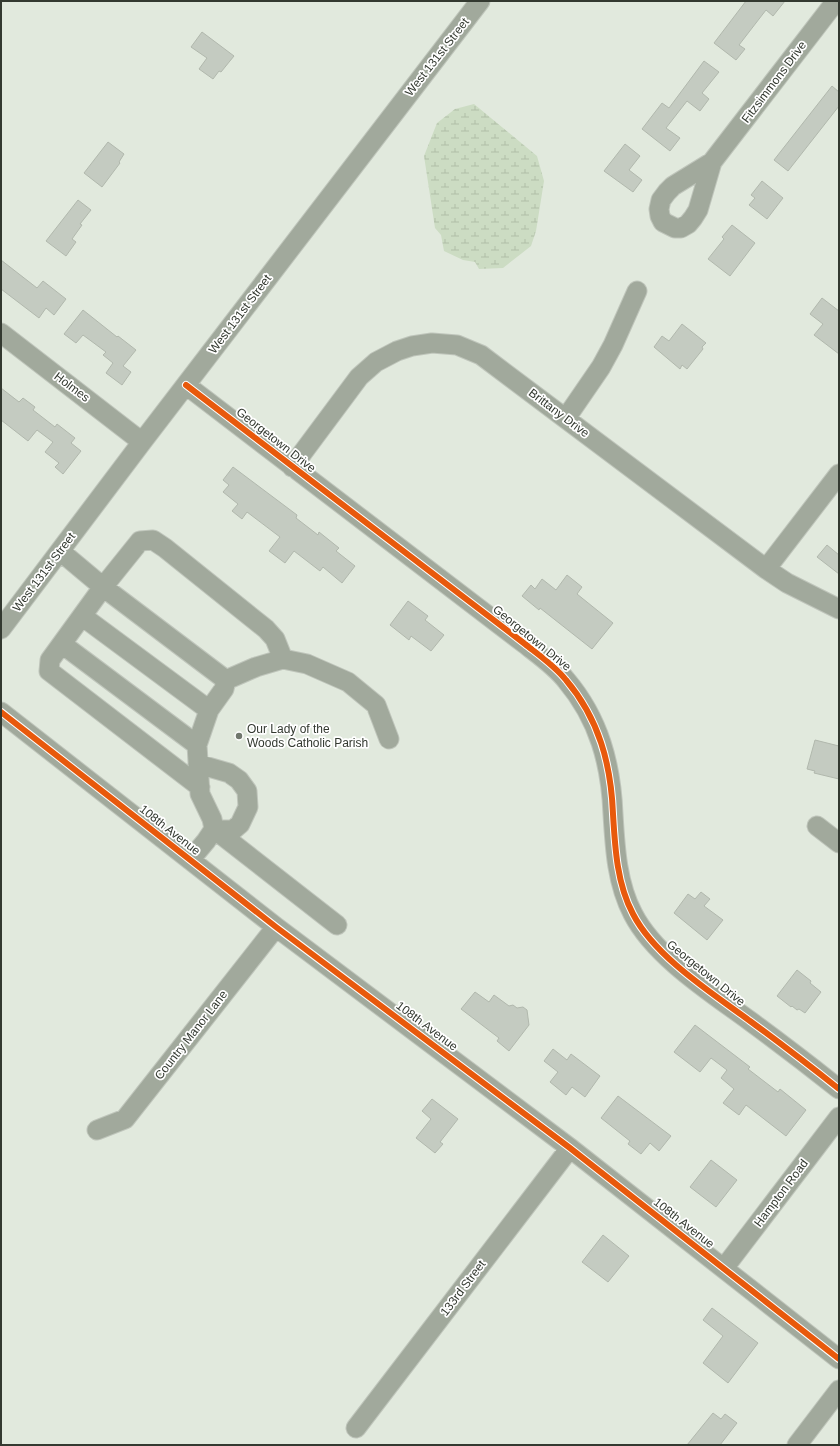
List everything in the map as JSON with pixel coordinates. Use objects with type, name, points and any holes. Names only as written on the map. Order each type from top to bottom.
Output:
[{"type":"street","name":"West 131st Street","points":[[1,629],[142,442],[480,1]]},
{"type":"street","name":"Fitzsimmons Drive","points":[[712,162],[836,1]]},
{"type":"street","points":[[566,418],[584,394],[607,356],[637,291]]},
{"type":"street","name":"Holmes","points":[[1,333],[142,442]]},
{"type":"street","name":"Brittany Drive","points":[[292,467],[358,377],[376,362],[397,351],[412,346],[432,343],[457,345],[481,355],[766,569],[787,583],[839,609]]},
{"type":"street","name":"Georgetown Drive","points":[[186,385],[525,644],[566,679],[590,714],[600,738],[611,781],[614,833],[620,876],[627,903],[640,926],[651,940],[676,965],[839,1089]]},
{"type":"street","points":[[766,569],[839,474]]},
{"type":"street","points":[[200,788],[49,672],[50,660],[103,587],[140,541],[153,540],[266,629],[275,639],[283,659]]},
{"type":"street","points":[[60,551],[103,587],[226,680]]},
{"type":"street","points":[[82,616],[208,710]]},
{"type":"street","points":[[62,644],[198,745]]},
{"type":"street","points":[[226,680],[256,667],[283,659],[307,664],[348,682],[376,705],[389,739]]},
{"type":"street","points":[[226,680],[224,689],[208,710],[198,745],[200,794],[212,819],[214,828],[337,925]]},
{"type":"street","name":"108th Avenue","points":[[1,712],[276,927],[570,1148],[839,1359]]},
{"type":"street","points":[[198,764],[229,773],[239,780],[247,790],[248,806],[240,824],[233,830],[214,828]]},
{"type":"street","points":[[816,826],[839,843]]},
{"type":"street","points":[[190,860],[206,841],[214,828]]},
{"type":"street","name":"Country Manor Lane","points":[[97,1130],[125,1119],[276,927]]},
{"type":"street","name":"Hampton Road","points":[[724,1268],[839,1117]]},
{"type":"street","name":"133rd Street","points":[[356,1428],[570,1148]]},
{"type":"street","points":[[797,1445],[839,1390]]},
{"type":"green space","points":[[474,104],[537,156],[544,181],[536,231],[531,246],[503,268],[479,269],[475,262],[463,260],[444,251],[441,235],[435,228],[424,156],[437,123],[455,109]]},
{"type":"building","points":[[746,1],[785,1],[773,16],[766,10],[739,45],[745,49],[736,60],[714,43]]},
{"type":"building","points":[[202,32],[234,56],[213,79],[199,69],[207,58],[191,47]]},
{"type":"building","points":[[704,61],[719,72],[702,93],[709,99],[700,111],[687,101],[666,128],[680,138],[670,151],[642,129],[662,103],[669,108]]},
{"type":"building","points":[[832,86],[839,92],[839,106],[788,171],[774,160]]},
{"type":"building","points":[[108,142],[124,154],[119,162],[120,163],[102,187],[84,173]]},
{"type":"building","points":[[625,144],[640,156],[629,170],[642,180],[633,192],[604,171]]},
{"type":"building","points":[[762,181],[783,198],[767,219],[749,205],[755,198],[751,195]]},
{"type":"building","points":[[78,200],[91,210],[80,224],[82,225],[72,239],[76,242],[66,256],[46,241]]},
{"type":"building","points":[[732,225],[755,243],[730,276],[708,259],[724,239],[722,237]]},
{"type":"building","points":[[1,260],[37,288],[43,281],[66,299],[54,315],[46,308],[39,318],[1,289]]},
{"type":"building","points":[[822,298],[839,311],[839,354],[814,335],[823,324],[810,314]]},
{"type":"building","points":[[83,310],[136,350],[123,366],[131,372],[122,385],[106,373],[113,363],[103,355],[106,352],[83,335],[76,343],[64,334]]},
{"type":"building","points":[[682,324],[706,343],[687,369],[682,365],[680,369],[654,347],[662,336],[669,341]]},
{"type":"building","points":[[1,388],[19,402],[23,398],[35,407],[33,410],[55,427],[57,424],[75,438],[71,443],[81,451],[63,474],[55,467],[59,463],[45,452],[53,442],[37,430],[28,441],[1,420]]},
{"type":"building","points":[[233,467],[297,515],[296,518],[318,535],[319,532],[339,548],[336,551],[355,566],[342,583],[323,567],[320,571],[294,551],[285,563],[269,551],[280,537],[247,512],[242,519],[232,511],[238,504],[223,492],[229,485],[223,480]]},
{"type":"building","points":[[827,545],[839,555],[839,574],[817,557]]},
{"type":"building","points":[[567,575],[582,587],[577,594],[613,623],[592,649],[540,608],[539,610],[522,596],[531,585],[535,589],[542,579],[556,590]]},
{"type":"building","points":[[408,601],[428,616],[425,620],[444,635],[431,651],[411,636],[409,640],[390,625]]},
{"type":"building","points":[[815,740],[839,746],[839,779],[814,773],[815,771],[807,769]]},
{"type":"building","points":[[701,892],[710,899],[704,906],[723,920],[707,940],[674,913],[688,894],[695,899]]},
{"type":"building","points":[[797,970],[811,981],[810,983],[821,992],[805,1013],[792,1006],[791,1007],[777,996]]},
{"type":"building","points":[[475,992],[489,1002],[494,995],[509,1006],[513,1005],[517,1008],[523,1007],[527,1010],[529,1025],[509,1051],[497,1041],[499,1038],[461,1009]]},
{"type":"building","points":[[695,1025],[750,1067],[748,1069],[778,1092],[780,1089],[806,1110],[786,1136],[746,1105],[739,1115],[723,1103],[734,1089],[721,1078],[727,1070],[711,1058],[700,1072],[674,1052]]},
{"type":"building","points":[[553,1049],[567,1060],[571,1054],[600,1076],[585,1097],[572,1087],[566,1095],[550,1082],[558,1072],[544,1061]]},
{"type":"building","points":[[618,1096],[671,1136],[659,1151],[650,1143],[641,1154],[628,1144],[630,1141],[601,1118]]},
{"type":"building","points":[[432,1099],[458,1119],[440,1142],[443,1144],[435,1153],[416,1138],[431,1119],[422,1111]]},
{"type":"building","points":[[711,1160],[737,1180],[716,1207],[690,1187]]},
{"type":"building","points":[[603,1235],[629,1256],[608,1282],[582,1262]]},
{"type":"building","points":[[712,1308],[758,1343],[728,1383],[703,1363],[723,1336],[703,1320]]},
{"type":"building","points":[[713,1413],[721,1419],[725,1414],[737,1423],[720,1445],[687,1445]]},
{"type":"cycle path","points":[[186,385],[536,652],[562,675],[587,710],[601,743],[606,760],[612,795],[616,853],[620,878],[623,890],[633,914],[643,930],[655,945],[702,986],[784,1046],[839,1089]]},
{"type":"cycle path","points":[[1,712],[276,927],[570,1148],[839,1359]]},
{"type":"place","name":"Our Lady of the Woods Catholic Parish","points":[[239,736]]}]
